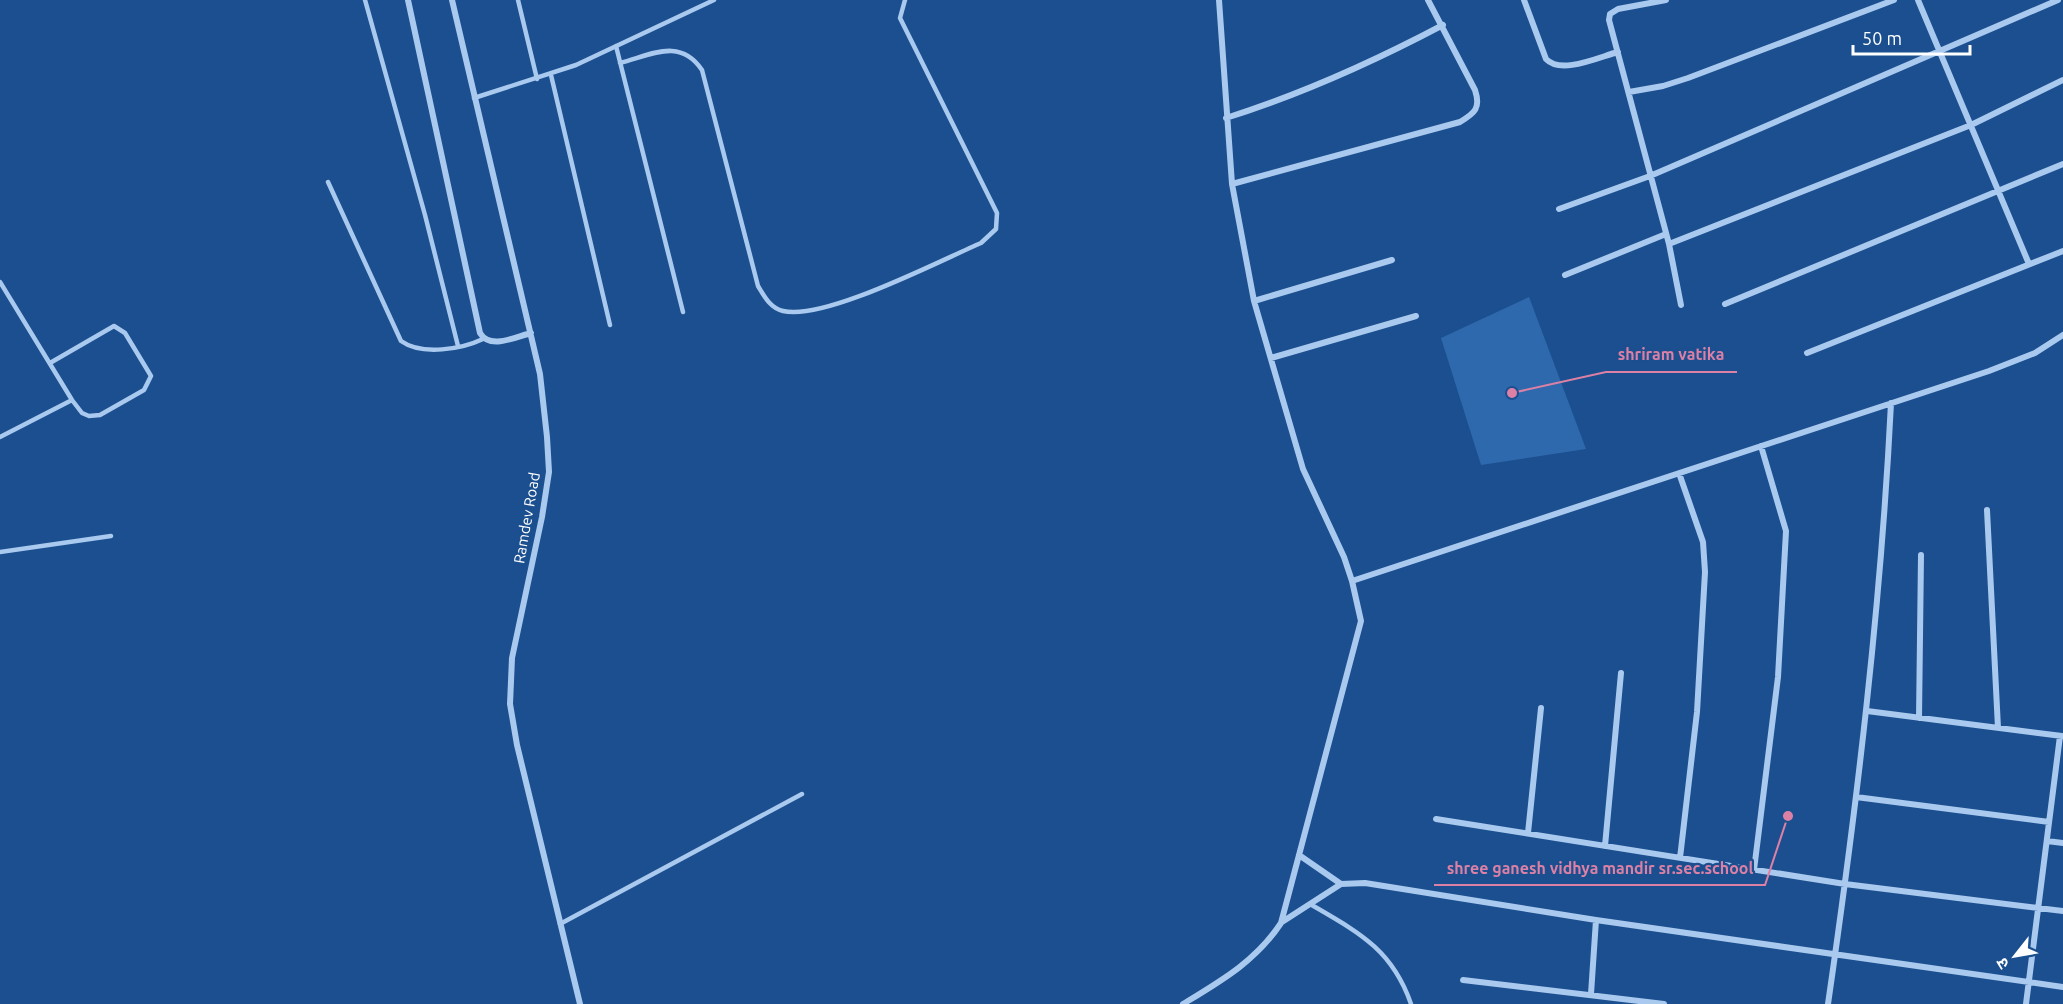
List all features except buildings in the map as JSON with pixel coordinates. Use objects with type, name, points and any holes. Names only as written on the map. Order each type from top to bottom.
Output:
[{"type":"street","points":[[408,0],[480,333],[483,339],[494,342],[531,333]]},
{"type":"street","name":"Ramdev Road","points":[[452,0],[540,374],[549,472],[542,517],[512,658],[510,704],[517,745],[580,1004]]},
{"type":"street","points":[[1219,0],[1232,184],[1254,301],[1303,469],[1352,581],[1360,621],[1281,923]]},
{"type":"street","points":[[1232,184],[1460,122],[1471,116],[1477,110],[1479,102],[1443,25],[1428,0]]},
{"type":"street","points":[[1524,0],[1546,59],[1551,65],[1561,66],[1618,52]]},
{"type":"street","points":[[1666,0],[1613,11],[1609,20],[1669,244],[1681,305]]},
{"type":"street","points":[[1629,92],[1663,87],[1894,0]]},
{"type":"street","points":[[1918,0],[2029,264]]},
{"type":"street","points":[[1559,209],[1650,176],[2058,0]]},
{"type":"street","points":[[1226,118],[1277,102],[1339,76],[1443,25]]},
{"type":"street","points":[[1669,244],[1971,125],[2063,80]]},
{"type":"street","points":[[1725,304],[2063,164]]},
{"type":"street","points":[[1565,275],[1666,234]]},
{"type":"street","points":[[1807,353],[2063,251]]},
{"type":"street","points":[[1254,301],[1392,260]]},
{"type":"street","points":[[1271,358],[1416,316]]},
{"type":"street","points":[[1352,581],[1891,403],[2035,353],[2063,335]]},
{"type":"street","points":[[1828,1004],[1867,711],[1886,518],[1891,403]]},
{"type":"street","points":[[1754,870],[1778,677],[1786,531],[1761,446]]},
{"type":"street","points":[[1678,473],[1703,542],[1705,572],[1697,712],[1680,858]]},
{"type":"street","points":[[1987,510],[1998,728]]},
{"type":"street","points":[[1919,717],[1921,555]]},
{"type":"street","points":[[1605,846],[1622,674]]},
{"type":"street","points":[[1528,833],[1541,708]]},
{"type":"street","points":[[1867,711],[2061,736],[2026,1004]]},
{"type":"street","points":[[1856,797],[2049,822]]},
{"type":"street","points":[[1437,819],[1845,885],[2063,911]]},
{"type":"street","points":[[2047,841],[2063,843]]},
{"type":"street","points":[[1299,855],[1341,884]]},
{"type":"street","points":[[1183,1004],[1237,971],[1264,946],[1281,923],[1341,884],[1365,883],[1596,920],[2063,987]]},
{"type":"street","points":[[1591,994],[1596,920]]},
{"type":"street","points":[[1464,980],[1664,1004]]},
{"type":"lane","points":[[365,0],[425,215],[458,346]]},
{"type":"lane","points":[[518,0],[537,79]]},
{"type":"lane","points":[[474,98],[551,75],[714,0]]},
{"type":"lane","points":[[620,63],[674,49],[694,58],[702,70],[758,286],[772,306],[783,311],[813,310],[856,297],[981,243],[996,229],[997,213],[900,18],[905,0]]},
{"type":"lane","points":[[616,46],[682,312]]},
{"type":"lane","points":[[551,75],[610,325]]},
{"type":"lane","points":[[328,182],[401,341],[420,349],[458,346],[483,339]]},
{"type":"lane","points":[[0,282],[72,400],[82,413],[89,416],[100,415],[144,390],[151,376],[125,333],[120,327],[114,326],[50,363]]},
{"type":"lane","points":[[0,437],[72,400]]},
{"type":"lane","points":[[0,552],[111,536]]},
{"type":"lane","points":[[560,924],[802,794]]},
{"type":"lane","points":[[1310,904],[1382,951],[1402,978],[1411,1004]]},
{"type":"shaded area","points":[[1529,297],[1586,449],[1481,465],[1441,338]]},
{"type":"place","name":"shriram vatika","points":[[1512,393]]},
{"type":"place","name":"shree ganesh vidhya mandir sr.sec.school","points":[[1788,816]]}]
